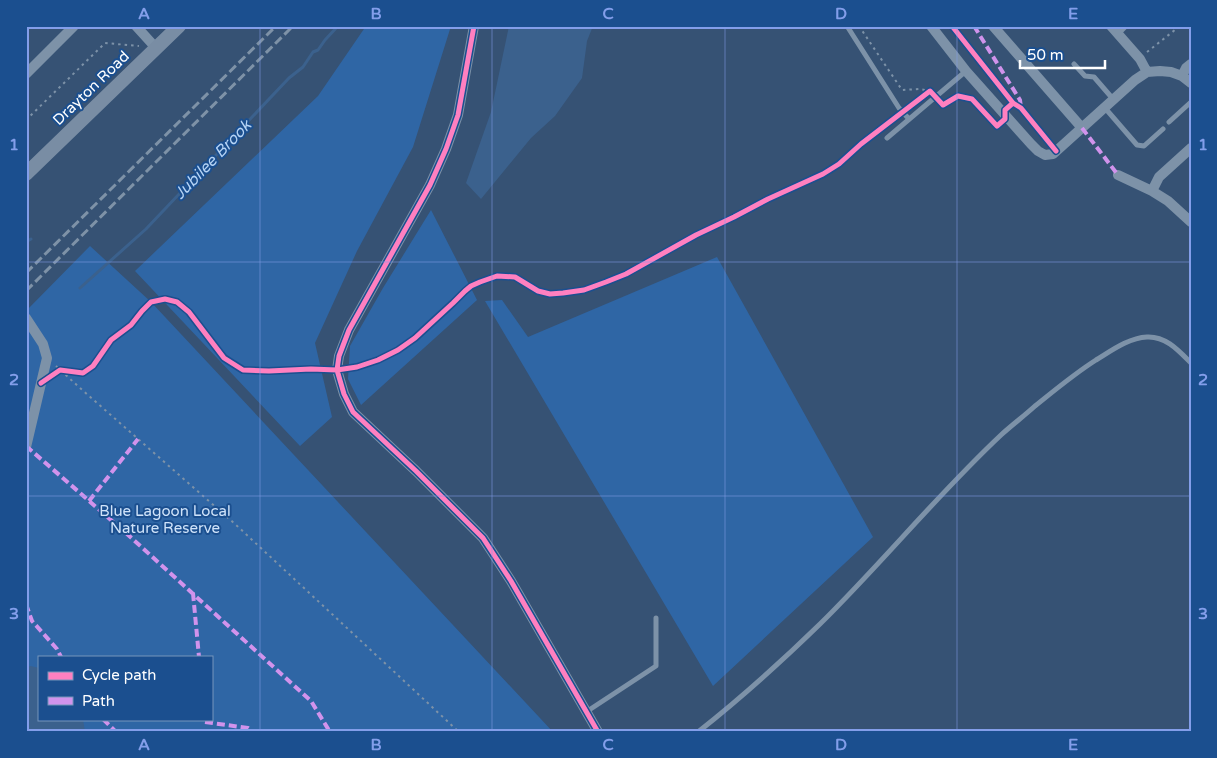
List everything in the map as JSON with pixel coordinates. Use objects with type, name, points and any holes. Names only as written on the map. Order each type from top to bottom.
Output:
[{"type":"street","points":[[26,74],[74,26]]},
{"type":"street","points":[[136,26],[156,48]]},
{"type":"street","name":"Drayton Road","points":[[26,174],[179,26]]},
{"type":"street","points":[[474,26],[458,115],[446,149],[430,185],[349,330],[339,356],[337,370],[344,394],[353,412],[484,538],[598,732]]},
{"type":"street","points":[[931,26],[966,70],[1031,144],[1045,155],[1053,154],[1104,107],[1147,72],[1171,72],[1182,76],[1191,83]]},
{"type":"street","points":[[993,26],[1082,128]]},
{"type":"street","points":[[1115,30],[1140,59],[1147,72]]},
{"type":"street","points":[[1182,76],[1186,68],[1191,64]]},
{"type":"street","points":[[1152,191],[1160,177],[1191,148]]},
{"type":"street","points":[[1118,175],[1168,201],[1191,222]]},
{"type":"street","points":[[26,318],[43,344],[47,358],[26,447]]},
{"type":"lane","points":[[847,26],[909,119]]},
{"type":"lane","points":[[1115,30],[1126,26]]},
{"type":"lane","points":[[1074,64],[1085,76],[1094,77],[1114,99]]},
{"type":"lane","points":[[887,138],[966,70]]},
{"type":"lane","points":[[1169,122],[1191,102]]},
{"type":"lane","points":[[1104,107],[1137,145],[1144,146],[1163,129]]},
{"type":"lane","points":[[698,732],[725,711],[821,623],[1002,434],[1081,370],[1123,344],[1134,339],[1146,337],[1154,337],[1165,341],[1191,363]]},
{"type":"lane","points":[[586,712],[656,666],[656,618]]},
{"type":"path","points":[[859,26],[902,90],[919,89],[930,92],[935,97]]},
{"type":"path","points":[[1140,59],[1180,26]]},
{"type":"path","points":[[26,120],[105,43],[156,48]]},
{"type":"path","points":[[924,97],[930,92]]},
{"type":"path","points":[[47,358],[235,524],[460,732]]},
{"type":"path","points":[[41,382],[60,370],[68,371]]},
{"type":"green space","points":[[366,26],[451,26],[413,147],[357,251],[315,343],[332,417],[300,446],[135,271],[318,96]]},
{"type":"green space","points":[[431,210],[477,300],[361,405],[348,379],[350,346]]},
{"type":"green space","name":"Blue Lagoon Local Nature Reserve","points":[[90,246],[151,302],[553,732],[26,732],[26,311]]},
{"type":"green space","points":[[717,257],[873,537],[713,686],[485,301],[502,300],[528,337]]},
{"type":"shaded area","points":[[509,26],[593,26],[587,41],[582,78],[555,116],[531,138],[481,199],[466,183],[491,112]]},
{"type":"shaded area","points":[[26,667],[38,668],[38,720],[83,720],[85,732],[26,732]]},
{"type":"waterway","name":"Jubilee Brook","points":[[80,288],[146,229],[289,78],[303,67],[313,52],[318,50],[338,26]]},
{"type":"waterway","points":[[26,242],[31,239]]},
{"type":"railway","points":[[26,273],[276,26]]},
{"type":"railway","points":[[26,291],[293,26]]},
{"type":"marked path","points":[[974,26],[1020,100],[1021,108]]},
{"type":"marked path","points":[[1082,128],[1118,175]]},
{"type":"marked path","points":[[89,501],[138,439]]},
{"type":"marked path","points":[[26,446],[126,533],[311,701],[330,732]]},
{"type":"marked path","points":[[193,593],[199,656]]},
{"type":"marked path","points":[[26,604],[32,621],[57,649],[60,656]]},
{"type":"marked path","points":[[104,720],[116,732]]},
{"type":"marked path","points":[[205,722],[248,728],[254,732]]},
{"type":"cycle path","points":[[474,26],[458,115],[446,149],[430,185],[349,330],[339,356],[337,370],[344,394],[353,412],[483,538],[511,581],[598,732]]},
{"type":"cycle path","points":[[952,26],[1013,103],[1021,108],[1056,151]]},
{"type":"cycle path","points":[[41,383],[60,370],[83,373],[93,366],[111,340],[131,325],[151,302],[165,299],[177,302],[189,312],[224,358],[243,370],[337,370],[357,367],[378,360],[398,350],[415,338],[471,286],[497,276],[515,277],[538,291],[550,294],[584,290],[626,274],[696,235],[823,174],[839,164],[861,144],[930,91],[943,105],[958,96],[972,99],[997,126],[1005,119],[1005,110],[1013,103]]}]
